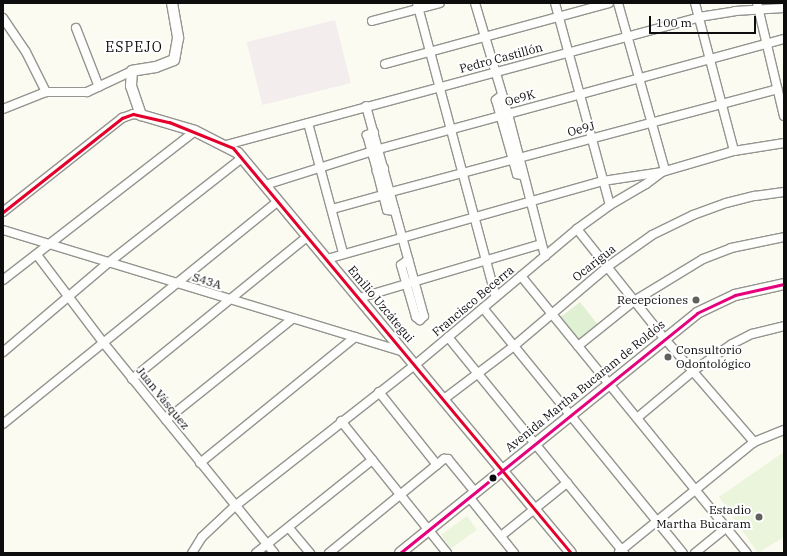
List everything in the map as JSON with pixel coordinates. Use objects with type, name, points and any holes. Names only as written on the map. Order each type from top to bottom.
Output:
[{"type":"street","points":[[3,109],[46,92],[74,94],[99,87],[132,71],[156,67],[174,60],[178,38],[172,3]]},
{"type":"street","points":[[372,21],[417,6],[440,3]]},
{"type":"street","points":[[475,3],[502,95],[504,115],[517,159],[524,176],[545,256]]},
{"type":"street","points":[[555,3],[610,205]]},
{"type":"street","points":[[385,64],[609,3]]},
{"type":"street","points":[[327,259],[343,253],[604,181],[663,171],[618,3]]},
{"type":"street","points":[[695,3],[734,151]]},
{"type":"street","points":[[417,6],[461,174],[496,297]]},
{"type":"street","points":[[758,6],[784,116]]},
{"type":"street","name":"Pedro Castillón","points":[[226,145],[699,17],[758,6],[784,8]]},
{"type":"street","points":[[3,18],[26,52],[46,92]]},
{"type":"street","points":[[76,28],[99,87]]},
{"type":"street","name":"Oe9K","points":[[265,185],[320,166],[375,150],[580,93],[639,79],[784,39]]},
{"type":"street","points":[[3,212],[122,118],[133,114],[141,115],[131,86],[132,71]]},
{"type":"street","name":"Oe9J","points":[[332,209],[777,89]]},
{"type":"street","points":[[366,106],[374,132],[375,150],[387,194],[395,211],[408,260],[410,282]]},
{"type":"street","name":"Emilio Uzcátegui","points":[[141,115],[195,131],[226,145],[242,158],[571,553]]},
{"type":"street","points":[[308,123],[343,253]]},
{"type":"street","points":[[3,280],[195,131]]},
{"type":"street","name":"Francisco Becerra","points":[[192,553],[202,537],[235,506],[341,421],[415,365],[545,256],[610,205],[646,184],[663,171],[734,151],[784,143]]},
{"type":"street","points":[[3,352],[69,298],[108,263],[242,158]]},
{"type":"street","name":"Ocarigua","points":[[444,400],[514,346],[607,267],[652,235],[693,215],[755,196],[784,192]]},
{"type":"street","points":[[3,424],[102,341],[176,284],[278,201]]},
{"type":"street","name":"S43A","points":[[3,230],[51,243],[108,263],[176,284],[405,352]]},
{"type":"street","points":[[577,230],[664,338],[754,442]]},
{"type":"street","points":[[132,379],[308,236]]},
{"type":"street","points":[[578,346],[634,301],[703,259],[731,248],[784,237]]},
{"type":"street","points":[[359,298],[485,259],[541,244]]},
{"type":"street","name":"Juan Vásquez","points":[[37,255],[132,379],[274,553]]},
{"type":"street","points":[[521,276],[747,553]]},
{"type":"street","name":"Avenida Martha Bucaram de Roldós","points":[[400,553],[664,338],[697,313],[721,300],[755,289],[784,284]]},
{"type":"street","points":[[483,308],[683,553]]},
{"type":"street","points":[[166,420],[292,319]]},
{"type":"street","points":[[637,418],[693,371],[732,344],[752,334],[784,326]]},
{"type":"street","points":[[200,463],[356,337]]},
{"type":"street","points":[[448,337],[621,552],[754,442],[784,430]]},
{"type":"street","points":[[379,392],[437,465]]},
{"type":"street","points":[[341,421],[447,553]]},
{"type":"street","points":[[333,552],[444,459],[448,459],[514,553]]},
{"type":"street","points":[[256,553],[372,460]]},
{"type":"street","points":[[501,536],[567,483]]},
{"type":"street","points":[[695,553],[727,527]]},
{"type":"street","points":[[289,528],[310,553]]},
{"type":"shaded area","points":[[335,20],[351,83],[262,105],[247,42]]},
{"type":"green space","points":[[580,302],[602,330],[581,347],[559,319]]},
{"type":"green space","name":"Estadio Martha Bucaram","points":[[784,452],[784,537],[758,553],[719,497]]},
{"type":"green space","points":[[467,516],[477,530],[451,549],[441,535]]},
{"type":"transit line","points":[[3,212],[122,118],[133,114],[169,122],[233,148],[571,553]]},
{"type":"transit line","points":[[400,553],[697,313],[735,295],[784,284]]},
{"type":"place","name":"Recepciones","points":[[696,300]]},
{"type":"place","name":"Consultorio Odontológico","points":[[668,357]]},
{"type":"place","name":"Estadio Martha Bucaram","points":[[759,517]]},
{"type":"district","name":"ESPEJO","points":[[134,47]]}]
